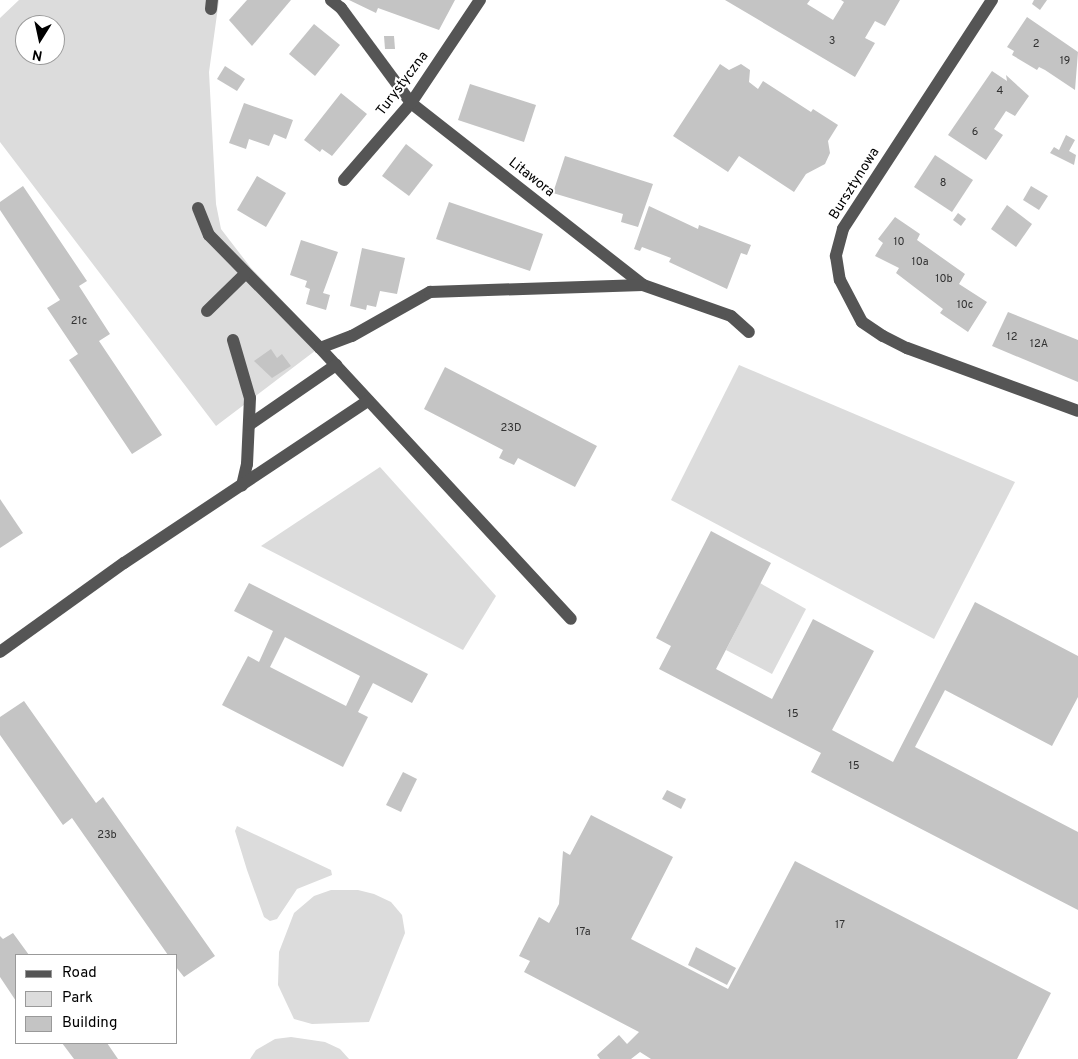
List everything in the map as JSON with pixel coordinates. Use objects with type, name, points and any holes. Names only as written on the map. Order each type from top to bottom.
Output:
[{"type":"street","name":"Litawora","points":[[331,0],[342,8],[411,103],[643,285],[731,316],[749,332]]},
{"type":"street","name":"Turystyczna","points":[[344,180],[411,103],[480,0]]},
{"type":"street","name":"Bursztynowa","points":[[992,0],[843,230],[836,256],[840,280],[862,322],[883,336],[907,348],[1078,411]]},
{"type":"street","points":[[198,208],[209,235],[320,348],[571,619]]},
{"type":"street","points":[[207,310],[246,273]]},
{"type":"street","points":[[320,348],[352,336],[430,292],[643,285]]},
{"type":"street","points":[[233,340],[250,398],[248,464],[242,485]]},
{"type":"street","points":[[249,425],[336,365]]},
{"type":"street","points":[[0,652],[124,563],[368,401]]},
{"type":"green space","points":[[19,0],[219,0],[209,72],[216,204],[221,229],[251,268],[324,344],[216,426],[0,142],[0,18]]},
{"type":"green space","points":[[739,365],[1015,482],[934,639],[671,500]]},
{"type":"green space","points":[[380,467],[496,596],[463,650],[261,546]]},
{"type":"green space","points":[[760,583],[806,609],[772,674],[726,650]]},
{"type":"green space","points":[[237,826],[331,870],[332,875],[297,889],[277,919],[270,921],[264,917],[247,870],[235,831]]},
{"type":"green space","points":[[331,890],[358,890],[374,894],[391,902],[402,915],[405,933],[369,1022],[312,1024],[294,1019],[278,985],[279,952],[294,913],[314,896]]},
{"type":"green space","points":[[291,1037],[325,1042],[340,1049],[349,1059],[250,1059],[256,1050],[275,1039]]},
{"type":"building","points":[[247,0],[291,0],[252,46],[229,20]]},
{"type":"building","points":[[349,0],[455,0],[439,30],[378,8],[376,13]]},
{"type":"building","points":[[725,0],[810,0],[807,4],[833,20],[844,2],[841,0],[900,0],[885,26],[875,21],[865,38],[875,43],[855,77]]},
{"type":"building","points":[[1034,0],[1047,0],[1040,10],[1032,4]]},
{"type":"building","points":[[1027,17],[1078,52],[1075,90],[1045,70],[1039,67],[1037,70],[1012,55],[1014,51],[1007,47]]},
{"type":"building","points":[[314,24],[340,45],[315,76],[289,54]]},
{"type":"building","points":[[384,36],[394,36],[395,49],[385,49]]},
{"type":"building","points":[[720,64],[729,70],[741,64],[750,70],[749,82],[758,89],[763,81],[811,112],[813,109],[838,125],[828,141],[830,153],[825,164],[806,174],[794,192],[739,156],[728,172],[673,136]]},
{"type":"building","points":[[225,66],[245,79],[237,91],[217,79]]},
{"type":"building","points":[[992,71],[1007,81],[1006,75],[1029,96],[1015,116],[1006,111],[994,129],[1003,135],[986,160],[948,135]]},
{"type":"building","points":[[470,84],[536,105],[524,142],[458,120]]},
{"type":"building","points":[[341,93],[367,114],[332,156],[322,149],[320,152],[304,140]]},
{"type":"building","points":[[244,103],[293,120],[286,139],[274,134],[269,146],[249,139],[246,149],[229,143]]},
{"type":"building","points":[[1066,135],[1075,140],[1069,151],[1076,155],[1074,165],[1050,153],[1054,147],[1059,150]]},
{"type":"building","points":[[406,144],[433,165],[409,196],[382,176]]},
{"type":"building","points":[[935,155],[973,180],[952,212],[914,187]]},
{"type":"building","points":[[565,156],[653,184],[638,227],[621,222],[623,214],[553,193]]},
{"type":"building","points":[[257,176],[286,193],[266,227],[237,210]]},
{"type":"building","points":[[23,186],[87,281],[79,286],[110,334],[99,341],[162,435],[132,454],[69,360],[78,354],[47,308],[60,300],[0,210],[0,202]]},
{"type":"building","points":[[1031,186],[1048,196],[1039,210],[1023,200]]},
{"type":"building","points":[[449,202],[543,234],[530,271],[436,239]]},
{"type":"building","points":[[1007,205],[1032,224],[1016,247],[991,229]]},
{"type":"building","points":[[649,206],[698,229],[699,225],[751,245],[747,255],[741,253],[727,289],[669,262],[671,258],[642,247],[640,251],[634,249]]},
{"type":"building","points":[[958,213],[966,219],[961,226],[953,220]]},
{"type":"building","points":[[895,217],[920,234],[917,240],[965,274],[959,284],[987,302],[968,332],[940,313],[943,309],[896,273],[899,268],[875,256],[883,243],[878,239]]},
{"type":"building","points":[[301,240],[338,252],[323,293],[330,295],[326,310],[306,304],[310,289],[305,287],[307,281],[290,275]]},
{"type":"building","points":[[362,248],[405,258],[397,294],[380,291],[376,307],[367,305],[366,310],[350,306]]},
{"type":"building","points":[[1008,312],[1078,340],[1078,382],[992,346]]},
{"type":"building","points":[[271,349],[277,358],[282,354],[291,366],[272,378],[254,361]]},
{"type":"building","points":[[445,367],[597,446],[575,487],[518,458],[514,465],[499,458],[503,450],[424,409]]},
{"type":"building","points":[[0,499],[23,533],[0,548]]},
{"type":"building","points":[[711,531],[771,563],[716,669],[772,699],[813,619],[874,651],[832,730],[893,762],[975,602],[1078,656],[1078,697],[1052,746],[945,690],[915,747],[1078,832],[1078,910],[811,772],[821,753],[659,669],[671,646],[656,638]]},
{"type":"building","points":[[249,583],[428,674],[412,703],[373,683],[358,712],[368,717],[343,767],[222,705],[248,656],[259,662],[273,631],[234,611]],"holes":[[[285,637],[360,676],[346,706],[270,667]]]},
{"type":"building","points":[[24,701],[96,803],[103,797],[215,956],[184,977],[178,970],[178,954],[167,954],[72,818],[63,825],[0,735],[0,717]]},
{"type":"building","points":[[403,772],[417,779],[401,812],[386,805]]},
{"type":"building","points":[[667,790],[686,799],[681,809],[662,799]]},
{"type":"building","points":[[591,815],[673,857],[631,939],[728,989],[795,861],[1051,993],[1017,1059],[651,1059],[640,1052],[631,1059],[600,1059],[597,1055],[619,1035],[627,1044],[639,1032],[524,972],[530,961],[519,956],[539,917],[549,923],[559,904],[563,851],[570,855]]},
{"type":"building","points":[[13,933],[28,954],[15,954],[15,1000],[0,977],[0,936],[3,939]]},
{"type":"building","points":[[696,947],[736,968],[727,985],[688,965]]},
{"type":"building","points":[[63,1044],[108,1044],[118,1059],[74,1059]]}]
